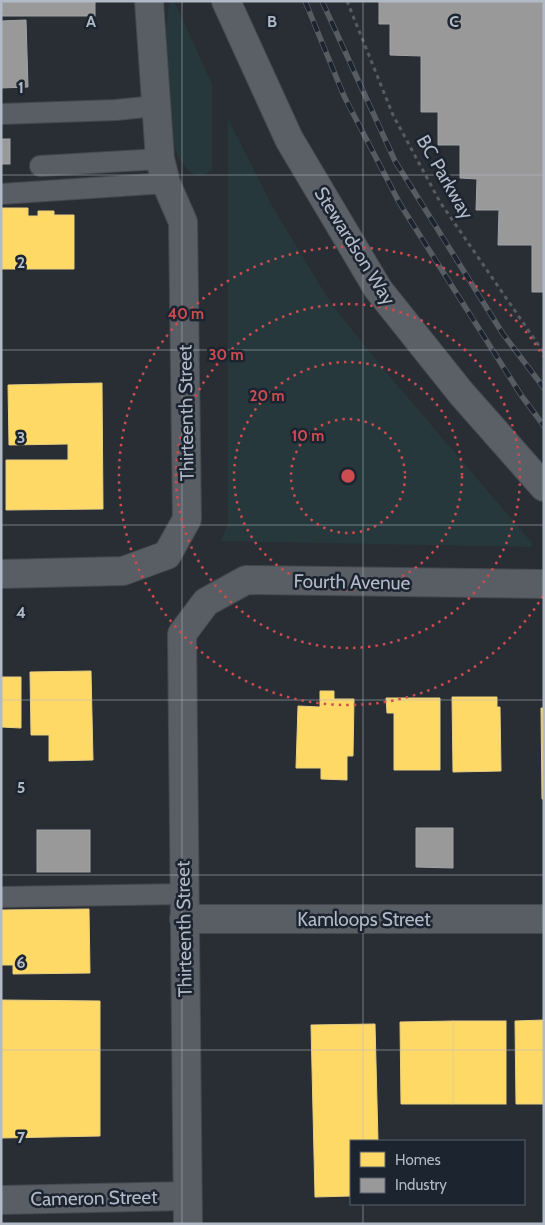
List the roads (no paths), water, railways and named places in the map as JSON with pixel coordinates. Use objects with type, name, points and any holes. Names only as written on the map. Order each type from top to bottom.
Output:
[{"type":"main road","name":"Stewardson Way","points":[[226,1],[289,139],[378,289],[461,393],[544,487]]},
{"type":"street","name":"Thirteenth Street","points":[[1,574],[123,571],[167,555],[187,518],[183,222],[163,171],[155,106],[149,1]]},
{"type":"street","name":"Fourth Avenue","points":[[182,634],[206,602],[246,580],[544,584]]},
{"type":"street","name":"Thirteenth Street","points":[[182,634],[188,1224]]},
{"type":"street","name":"Kamloops Street","points":[[184,907],[544,919]]},
{"type":"street","name":"Cameron Street","points":[[1,1200],[187,1196]]},
{"type":"lane","points":[[1,114],[116,110],[155,106]]},
{"type":"lane","points":[[40,166],[163,171]]},
{"type":"lane","points":[[1,194],[163,171]]},
{"type":"lane","points":[[1,897],[184,907]]},
{"type":"railway","points":[[305,1],[344,96],[400,204],[521,395],[544,426]]},
{"type":"railway","points":[[322,1],[395,161],[503,334],[544,388]]}]
